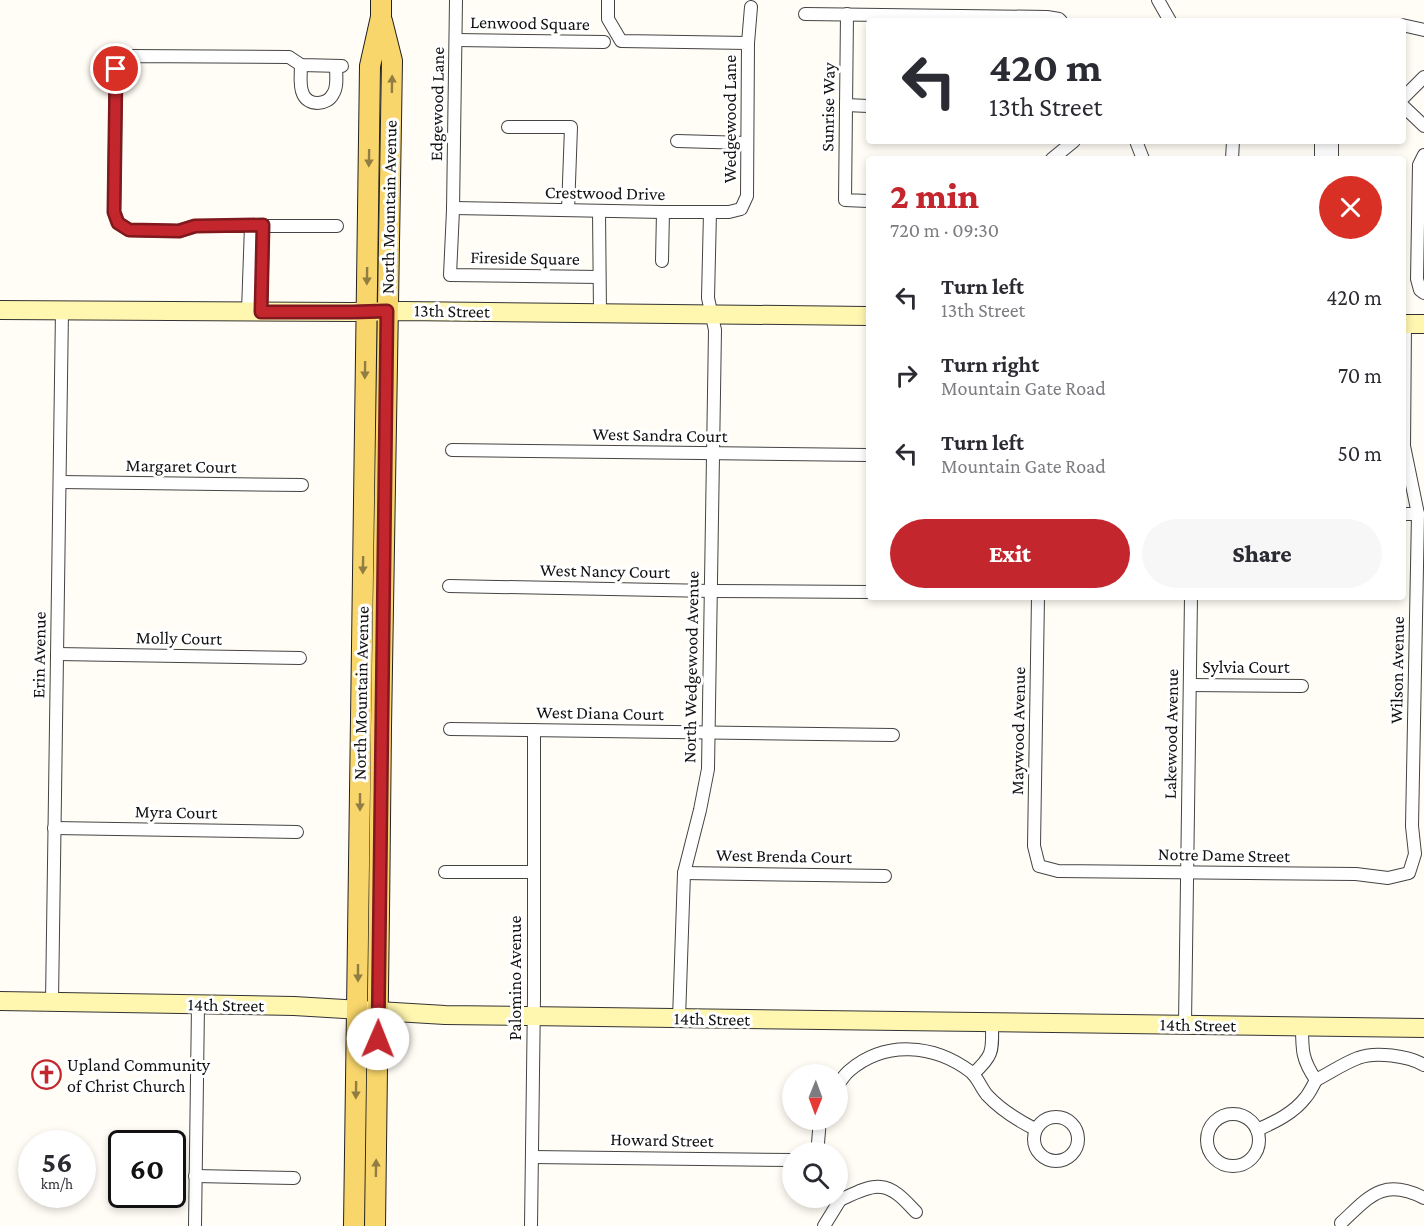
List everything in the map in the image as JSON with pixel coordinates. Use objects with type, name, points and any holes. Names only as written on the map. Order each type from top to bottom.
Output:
[{"type":"main road","name":"North Mountain Avenue","points":[[375,1226],[392,61],[381,9]]},
{"type":"main road","name":"North Mountain Avenue","points":[[354,1226],[370,66],[381,9]]},
{"type":"street","name":"Edgewood Lane","points":[[450,275],[456,0]]},
{"type":"street","name":"Wedgewood Lane","points":[[608,0],[608,19],[621,41],[748,43]]},
{"type":"street","points":[[1158,0],[1168,18]]},
{"type":"street","name":"Wedgewood Lane","points":[[747,196],[748,43],[751,7]]},
{"type":"street","points":[[806,14],[1053,18]]},
{"type":"street","name":"Sunrise Way","points":[[847,14],[845,200],[866,201]]},
{"type":"street","points":[[1406,27],[1424,30]]},
{"type":"street","name":"Lenwood Square","points":[[456,40],[604,42]]},
{"type":"street","points":[[301,66],[304,97],[311,103],[329,100],[334,93],[339,66],[301,66],[289,57],[127,56],[119,60],[116,69],[114,212],[118,223],[129,230],[179,231],[195,226],[337,226]]},
{"type":"street","points":[[1406,95],[1424,77]]},
{"type":"street","points":[[846,105],[866,106]]},
{"type":"street","points":[[1406,109],[1424,126]]},
{"type":"street","points":[[508,127],[570,128],[568,210]]},
{"type":"street","points":[[677,141],[747,142]]},
{"type":"street","points":[[1056,156],[1070,144]]},
{"type":"street","points":[[1424,155],[1419,165],[1417,279],[1420,290],[1424,293]]},
{"type":"street","name":"Crestwood Drive","points":[[453,208],[729,212],[741,209],[747,196]]},
{"type":"street","points":[[599,211],[600,312]]},
{"type":"street","points":[[662,261],[663,212]]},
{"type":"street","name":"North Wedgewood Avenue","points":[[680,1019],[684,873],[708,769],[715,330],[708,298],[710,212]]},
{"type":"street","points":[[255,312],[257,225]]},
{"type":"street","name":"Fireside Square","points":[[450,275],[599,277]]},
{"type":"street","name":"13th Street","points":[[0,310],[600,312],[866,316]]},
{"type":"street","name":"Erin Avenue","points":[[52,1002],[62,310]]},
{"type":"street","points":[[1406,324],[1424,324]]},
{"type":"street","name":"West Sandra Court","points":[[452,450],[866,455]]},
{"type":"street","name":"Wilson Avenue","points":[[1406,456],[1418,514],[1412,826],[1415,854],[1409,873]]},
{"type":"street","name":"Margaret Court","points":[[60,482],[302,485]]},
{"type":"street","points":[[1406,514],[1418,514]]},
{"type":"street","name":"West Nancy Court","points":[[449,586],[866,592]]},
{"type":"street","name":"Maywood Avenue","points":[[1038,600],[1034,846],[1039,866]]},
{"type":"street","name":"Lakewood Avenue","points":[[1185,1024],[1191,600]]},
{"type":"street","name":"Molly Court","points":[[57,654],[300,658]]},
{"type":"street","name":"Sylvia Court","points":[[1190,685],[1302,686]]},
{"type":"street","name":"West Diana Court","points":[[450,729],[893,735]]},
{"type":"street","name":"Palomino Avenue","points":[[531,1226],[534,730]]},
{"type":"street","name":"Myra Court","points":[[54,828],[297,832]]},
{"type":"street","name":"Notre Dame Street","points":[[1039,866],[1058,871],[1356,874],[1388,878],[1409,873]]},
{"type":"street","points":[[445,872],[533,872]]},
{"type":"street","name":"West Brenda Court","points":[[684,873],[885,876]]},
{"type":"street","name":"14th Street","points":[[0,1001],[294,1006],[445,1015],[1424,1028]]},
{"type":"street","points":[[195,1226],[198,1005]]},
{"type":"street","points":[[974,1074],[990,1056],[992,1022]]},
{"type":"street","points":[[1302,1026],[1303,1053],[1307,1067],[1316,1080]]},
{"type":"street","points":[[848,1072],[871,1057],[889,1051],[920,1049],[945,1057],[974,1074],[986,1094],[1006,1113],[1035,1129]]},
{"type":"street","points":[[1257,1130],[1291,1112],[1306,1097],[1316,1080],[1360,1057],[1401,1056],[1424,1065]]},
{"type":"street","points":[[1233,1113],[1243,1115],[1252,1121],[1257,1130],[1259,1140],[1257,1150],[1252,1158],[1243,1164],[1233,1166],[1223,1164],[1214,1158],[1209,1149],[1207,1139],[1209,1130],[1214,1121],[1223,1115],[1233,1113]]},
{"type":"street","name":"Howard Street","points":[[532,1157],[782,1160]]},
{"type":"street","points":[[195,1176],[294,1178]]},
{"type":"street","points":[[848,1195],[881,1186],[893,1191],[916,1212]]},
{"type":"street","points":[[1341,1223],[1369,1196],[1378,1192],[1398,1189],[1424,1198]]},
{"type":"street","points":[[824,1226],[833,1208]]},
{"type":"place","name":"Upland Community of Christ Church","points":[[46,1075]]},
{"type":"route","points":[[116,69],[114,212],[118,223],[129,230],[179,231],[195,226],[263,225],[261,312],[387,311],[378,1039]]}]
